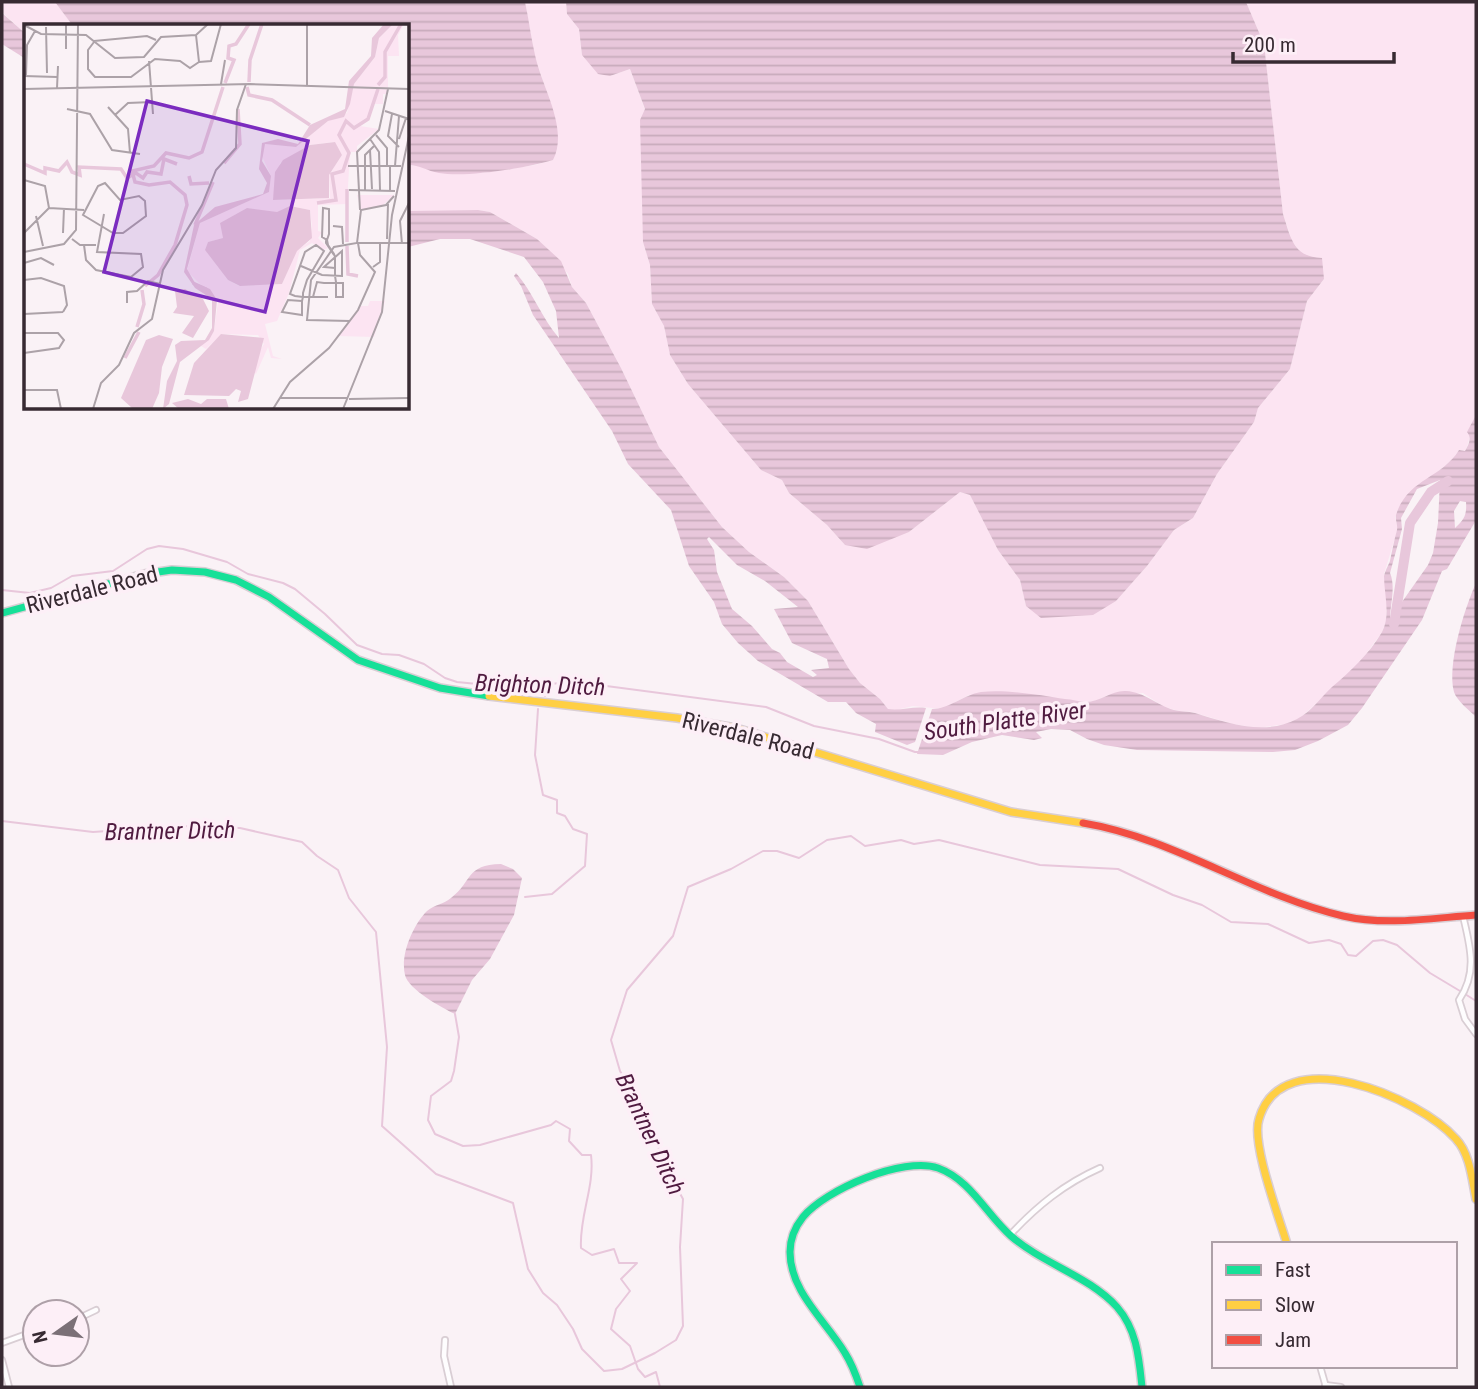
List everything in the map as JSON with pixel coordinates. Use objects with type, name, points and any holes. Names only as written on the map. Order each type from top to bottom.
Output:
[{"type":"street","name":"Riverdale Road","points":[[2,613],[144,574],[172,570],[205,572],[236,580],[269,597],[358,660],[440,688],[736,728],[1011,812],[1111,827],[1299,902],[1343,916],[1387,921],[1476,915]]},
{"type":"street","points":[[1463,916],[1473,960],[1466,990],[1460,1000],[1461,1011],[1476,1034]]},
{"type":"street","points":[[1286,1242],[1258,1137],[1259,1117],[1268,1098],[1278,1088],[1298,1081],[1322,1079],[1343,1082],[1394,1098],[1435,1121],[1456,1138],[1465,1155],[1476,1199]]},
{"type":"street","points":[[860,1387],[848,1358],[793,1274],[789,1256],[793,1234],[808,1211],[828,1198],[884,1169],[917,1164],[935,1167],[962,1181],[1010,1236],[1093,1286],[1118,1309],[1137,1348],[1142,1387]]},
{"type":"street","points":[[1010,1236],[1032,1212],[1057,1191],[1100,1168]]},
{"type":"street","points":[[91,1312],[96,1310]]},
{"type":"street","points":[[2,1343],[21,1336]]},
{"type":"street","points":[[445,1340],[446,1367],[451,1387]]},
{"type":"street","points":[[2,1360],[9,1387]]},
{"type":"street","points":[[1321,1368],[1326,1386],[1341,1387]]},
{"type":"shaded area","points":[[2,2],[55,2],[72,24],[24,24],[24,32],[2,12]]},
{"type":"shaded area","points":[[525,2],[566,2],[567,14],[579,29],[582,55],[610,76],[630,69],[645,110],[643,242],[650,265],[652,304],[664,326],[670,355],[688,384],[761,470],[782,480],[789,493],[827,525],[845,545],[909,532],[960,492],[970,495],[998,550],[1020,580],[1026,606],[1116,601],[1174,530],[1193,518],[1217,474],[1254,422],[1258,408],[1290,369],[1307,301],[1324,279],[1292,241],[1283,214],[1264,44],[1246,2],[1476,2],[1476,415],[1465,451],[1459,450],[1452,460],[1404,499],[1395,517],[1398,528],[1384,574],[1387,599],[1386,622],[1382,632],[1356,668],[1300,718],[1286,724],[1257,728],[1233,724],[1164,707],[1143,693],[1108,695],[1095,701],[1084,702],[1031,695],[969,695],[942,709],[913,706],[888,709],[849,669],[808,601],[784,577],[749,552],[722,527],[659,447],[586,303],[572,287],[568,274],[537,239],[490,212],[478,210],[410,213],[410,165],[483,173],[553,160],[549,98],[535,58]]},
{"type":"water","points":[[55,2],[525,2],[538,68],[556,121],[557,148],[553,160],[496,171],[451,174],[410,165],[410,24],[72,24]]},
{"type":"water","points":[[566,2],[1246,2],[1264,44],[1283,214],[1291,238],[1299,250],[1312,257],[1322,258],[1324,279],[1307,301],[1290,369],[1258,408],[1254,422],[1217,474],[1193,518],[1174,530],[1116,601],[1093,615],[1041,618],[1026,606],[1020,580],[998,550],[970,495],[960,492],[909,532],[867,549],[845,545],[827,525],[789,493],[782,480],[761,470],[688,384],[670,355],[664,326],[652,304],[650,265],[643,242],[640,120],[645,109],[630,69],[610,76],[598,74],[582,55],[579,29],[567,14]]},
{"type":"water","points":[[2,13],[24,32],[24,58],[2,44]]},
{"type":"water","points":[[410,211],[490,212],[537,239],[561,261],[572,287],[586,303],[621,368],[659,447],[722,527],[749,552],[784,577],[808,601],[860,683],[888,709],[926,708],[915,742],[907,745],[875,732],[876,724],[856,713],[846,702],[828,702],[758,661],[738,643],[722,624],[714,602],[689,566],[671,510],[628,464],[612,431],[533,315],[514,276],[516,273],[522,280],[559,338],[556,311],[543,282],[524,257],[470,239],[440,239],[410,246]],"holes":[[[709,537],[737,565],[765,581],[798,607],[774,609],[792,643],[827,659],[829,668],[811,670],[817,675],[813,677],[787,662],[732,609],[717,572],[714,550],[707,539]]]},
{"type":"water","points":[[1476,415],[1475,522],[1447,569],[1442,571],[1422,620],[1348,725],[1295,750],[1273,752],[1137,750],[1104,745],[1070,730],[1051,729],[1036,732],[1042,738],[1034,740],[1002,735],[972,742],[943,755],[917,754],[932,709],[981,692],[1023,693],[1086,702],[1126,691],[1174,710],[1246,726],[1272,727],[1297,719],[1359,662],[1382,632],[1387,612],[1384,576],[1390,561],[1397,530],[1396,515],[1401,503],[1416,486],[1452,460],[1459,450],[1465,451],[1469,441],[1467,432]],"holes":[[[1440,480],[1438,523],[1433,553],[1428,565],[1390,619],[1393,590],[1390,573],[1402,529],[1401,518],[1417,489]],[[1460,501],[1466,502],[1466,510],[1463,520],[1455,528],[1454,511]]]},
{"type":"water","points":[[1476,583],[1476,717],[1454,692],[1452,680],[1458,637]]},
{"type":"water","points":[[501,864],[513,869],[522,878],[514,915],[490,959],[472,980],[455,1014],[426,998],[407,980],[404,967],[406,950],[413,932],[427,911],[451,898],[481,867]]},
{"type":"waterway","name":"South Platte River","points":[[1394,624],[1410,523],[1431,492],[1448,481]]},
{"type":"waterway","name":"Brighton Ditch","points":[[2,590],[30,593],[51,588],[72,576],[113,571],[147,549],[159,546],[183,549],[227,562],[248,574],[283,583],[295,589],[325,614],[357,645],[424,664],[445,678],[457,682],[508,687],[576,682],[766,707],[814,726],[879,739],[919,752]]},
{"type":"waterway","points":[[542,685],[545,696]]},
{"type":"waterway","points":[[525,897],[552,894],[585,866],[587,834],[573,829],[565,816],[557,813],[557,800],[543,795],[535,755],[538,709]]},
{"type":"waterway","name":"Brantner Ditch","points":[[2,821],[93,832],[179,826],[240,828],[302,842],[338,870],[349,898],[376,932],[387,1047],[382,1126],[436,1174],[513,1203],[528,1269],[543,1293],[557,1305],[582,1349],[604,1371],[622,1369],[655,1353],[676,1340],[683,1326],[680,1247],[683,1199],[667,1170],[647,1118],[620,1071],[611,1040],[627,990],[673,936],[688,887],[731,869],[763,851],[777,851],[799,858],[827,840],[851,836],[865,846],[901,840],[914,844],[939,840],[1040,865],[1118,869],[1173,895],[1202,905],[1231,922],[1268,924],[1309,943],[1329,940],[1341,944],[1348,955],[1356,956],[1373,941],[1383,940],[1397,945],[1430,973],[1460,991]]},
{"type":"waterway","name":"Brantner Ditch","points":[[1465,994],[1476,1001]]},
{"type":"waterway","points":[[455,1014],[459,1037],[454,1071],[451,1081],[431,1096],[428,1120],[435,1134],[463,1146],[480,1145],[551,1125],[556,1121],[570,1129],[569,1141],[582,1155],[591,1155],[591,1179],[582,1224],[581,1248],[592,1255],[614,1249],[619,1263],[637,1263],[621,1279],[630,1291],[616,1309],[611,1329],[630,1346],[638,1369],[645,1377],[656,1372],[660,1387]]},
{"type":"traffic: fast","points":[[2,613],[144,574],[172,570],[205,572],[236,580],[269,597],[358,660],[440,688],[489,696]]},
{"type":"traffic: fast","points":[[860,1387],[847,1357],[810,1306],[796,1280],[790,1252],[792,1238],[803,1217],[828,1196],[846,1186],[886,1171],[923,1166],[950,1173],[969,1189],[1011,1236],[1037,1255],[1080,1278],[1117,1307],[1133,1335],[1142,1387]]},
{"type":"traffic: slow","points":[[489,696],[677,718],[736,728],[1011,812],[1083,823]]},
{"type":"traffic: slow","points":[[1286,1242],[1262,1162],[1258,1130],[1259,1119],[1273,1095],[1294,1082],[1322,1079],[1352,1083],[1383,1093],[1438,1123],[1461,1145],[1470,1167],[1476,1199]]},
{"type":"traffic: jam","points":[[1083,823],[1117,830],[1149,841],[1277,895],[1343,916],[1392,921],[1476,915]]}]
